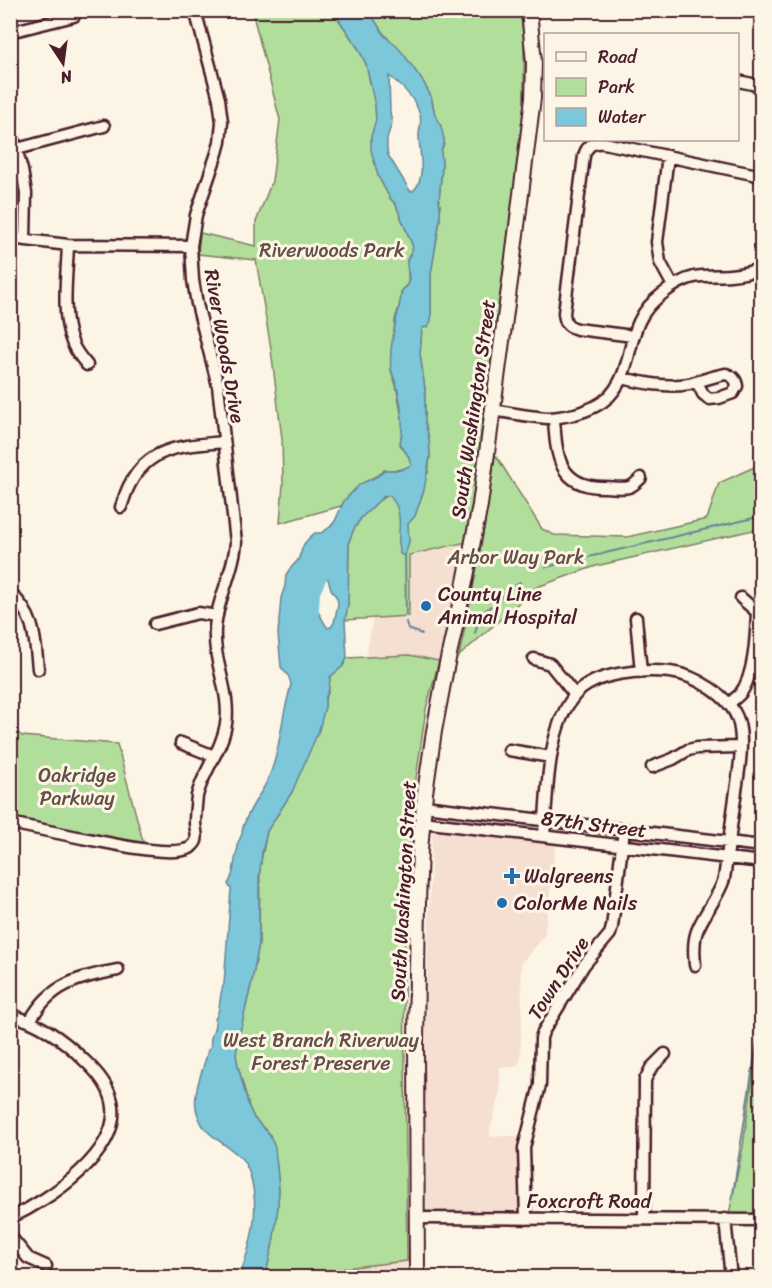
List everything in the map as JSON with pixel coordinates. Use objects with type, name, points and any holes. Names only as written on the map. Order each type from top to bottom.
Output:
[{"type":"main road","name":"South Washington Street","points":[[417,1278],[418,940],[422,822],[428,765],[480,505],[493,410],[533,98],[534,63],[529,10]]},
{"type":"street","name":"River Woods Drive","points":[[10,823],[143,849],[183,850],[193,846],[196,841],[197,797],[226,727],[228,705],[215,641],[217,616],[236,542],[216,374],[195,292],[191,246],[196,215],[220,142],[222,122],[219,99],[195,10]]},
{"type":"street","points":[[10,32],[74,16]]},
{"type":"street","points":[[739,81],[760,82]]},
{"type":"street","points":[[10,126],[26,193],[25,240]]},
{"type":"street","points":[[17,149],[104,126]]},
{"type":"street","points":[[633,336],[570,327],[566,324],[564,313],[584,156],[588,147],[598,142],[762,176]]},
{"type":"street","points":[[668,156],[657,242],[658,256],[673,286]]},
{"type":"street","points":[[10,238],[68,245],[191,246]]},
{"type":"street","points":[[68,245],[67,325],[75,350],[87,365]]},
{"type":"street","points":[[493,410],[554,418],[597,406],[612,394],[622,378],[633,336],[648,306],[673,286],[693,278],[731,275],[762,268]]},
{"type":"street","points":[[622,378],[664,386],[698,382]]},
{"type":"street","points":[[554,418],[558,454],[564,470],[572,479],[585,486],[600,488],[630,487],[641,478]]},
{"type":"street","points":[[121,507],[130,484],[145,464],[157,454],[177,447],[224,442]]},
{"type":"street","points":[[10,592],[23,605],[30,618],[38,669]]},
{"type":"street","points":[[729,704],[744,687],[755,645],[757,612],[741,598]]},
{"type":"street","points":[[155,624],[198,613],[217,616]]},
{"type":"street","points":[[636,618],[641,672]]},
{"type":"street","points":[[534,659],[550,664],[575,695]]},
{"type":"street","points":[[544,836],[551,757],[562,718],[575,695],[601,677],[641,672],[671,672],[684,675],[717,693],[729,704],[738,721],[739,771],[721,888],[696,933],[695,965]]},
{"type":"street","points":[[181,743],[214,756]]},
{"type":"street","points":[[652,767],[697,748],[740,747]]},
{"type":"street","points":[[509,750],[551,757]]},
{"type":"street","name":"87th Street","points":[[424,806],[762,846]]},
{"type":"street","name":"87th Street","points":[[422,822],[762,862]]},
{"type":"street","name":"Town Drive","points":[[526,1219],[524,1148],[539,1092],[541,1038],[584,964],[610,934],[624,830]]},
{"type":"street","points":[[30,1021],[44,1000],[58,988],[86,977],[118,970]]},
{"type":"street","points":[[10,1015],[30,1021],[66,1043],[104,1083],[112,1099],[114,1112],[105,1143],[89,1162],[56,1192],[10,1218]]},
{"type":"street","points":[[644,1219],[645,1080],[651,1068],[665,1054]]},
{"type":"street","name":"Foxcroft Road","points":[[416,1218],[762,1220]]},
{"type":"street","points":[[725,1220],[731,1278]]},
{"type":"street","points":[[10,1236],[28,1258],[46,1266]]},
{"type":"shaded area","points":[[467,542],[439,661],[409,655],[366,657],[373,618],[409,615],[409,555]]},
{"type":"shaded area","points":[[436,828],[556,844],[544,937],[521,963],[520,1063],[514,1067],[500,1067],[500,1095],[490,1130],[490,1136],[521,1136],[519,1149],[520,1217],[426,1216],[426,1005],[432,832]]},
{"type":"shaded area","points":[[407,1261],[408,1277],[344,1277],[344,1268]]},
{"type":"green space","name":"Riverwoods Park","points":[[252,11],[333,11],[366,64],[375,105],[376,120],[371,137],[378,176],[396,205],[413,247],[407,260],[408,282],[401,292],[395,320],[391,370],[403,424],[400,444],[409,457],[411,465],[382,472],[355,489],[341,506],[280,523],[283,484],[282,439],[271,349],[256,260],[198,254],[200,233],[256,246],[256,222],[272,181],[280,120]]},
{"type":"green space","points":[[369,11],[520,11],[524,41],[524,114],[467,542],[409,555],[409,616],[345,620],[348,604],[349,541],[354,529],[361,518],[378,501],[428,473],[429,439],[425,422],[425,389],[420,354],[422,327],[431,320],[431,274],[440,219],[441,151],[444,139],[431,96]]},
{"type":"green space","name":"Arbor Way Park","points":[[495,454],[542,529],[554,535],[627,537],[707,519],[719,483],[761,464],[761,535],[753,530],[596,566],[537,587],[459,656],[484,530]]},
{"type":"green space","name":"West Branch Riverway Forest Preserve","points":[[409,655],[439,661],[426,709],[409,838],[404,967],[407,1261],[344,1268],[344,1277],[265,1277],[277,1216],[279,1190],[277,1167],[270,1135],[254,1118],[249,1107],[236,1055],[259,943],[260,867],[267,831],[292,792],[325,707],[330,677],[343,666],[347,658]]},
{"type":"green space","name":"Oakridge Parkway","points":[[10,727],[22,736],[117,744],[144,845],[11,819]]},
{"type":"green space","points":[[761,1019],[761,1214],[729,1214],[743,1146]]},
{"type":"water","points":[[333,11],[369,11],[384,35],[396,45],[424,83],[431,97],[444,139],[441,151],[440,219],[431,274],[431,320],[428,327],[422,328],[420,354],[430,457],[424,490],[415,516],[408,524],[409,542],[405,556],[400,554],[398,513],[389,495],[383,497],[361,518],[354,529],[349,541],[348,605],[345,620],[347,658],[343,666],[330,677],[319,730],[292,792],[267,831],[259,879],[259,943],[236,1055],[249,1107],[254,1118],[270,1135],[275,1148],[279,1190],[273,1243],[265,1277],[239,1277],[253,1229],[255,1204],[251,1179],[240,1157],[207,1131],[199,1117],[195,1101],[199,1079],[211,1046],[224,984],[231,889],[228,884],[244,824],[272,768],[291,684],[289,677],[281,667],[278,634],[281,598],[286,575],[298,560],[304,544],[315,533],[321,533],[330,527],[344,501],[360,484],[378,476],[384,470],[401,470],[411,465],[409,457],[400,444],[402,413],[390,359],[402,290],[409,282],[407,261],[413,247],[396,205],[378,176],[371,150],[371,137],[376,120],[375,105],[366,64]],"holes":[[[389,76],[410,97],[420,115],[421,173],[420,180],[413,191],[410,191],[388,155],[387,138],[392,123]],[[324,577],[328,579],[338,604],[334,623],[328,628],[311,599],[315,584]]]},
{"type":"waterway","points":[[546,567],[762,516]]},
{"type":"waterway","points":[[405,554],[406,614]]},
{"type":"waterway","points":[[311,621],[313,592],[325,565]]},
{"type":"waterway","points":[[475,633],[480,615],[520,582]]},
{"type":"waterway","points":[[406,622],[408,629],[422,634]]},
{"type":"waterway","points":[[732,1200],[762,1010]]},
{"type":"place","name":"County Line Animal Hospital","points":[[426,606]]},
{"type":"place","name":"Walgreens","points":[[512,876]]},
{"type":"place","name":"ColorMe Nails","points":[[502,903]]}]
